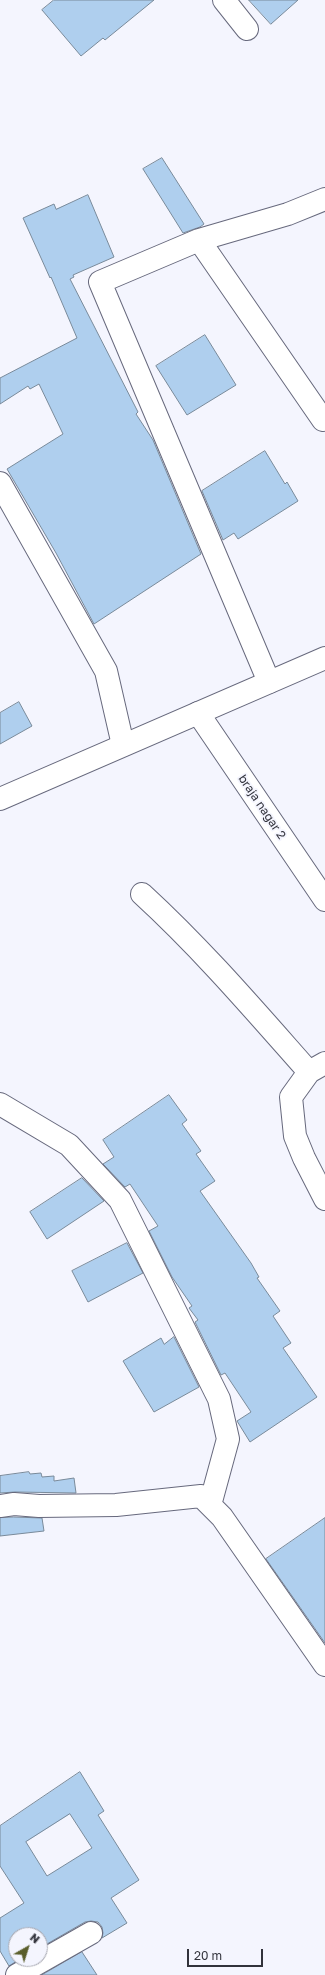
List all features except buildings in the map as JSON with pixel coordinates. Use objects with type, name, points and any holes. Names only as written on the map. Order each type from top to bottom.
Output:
[{"type":"street","points":[[224,0],[247,29]]},
{"type":"street","points":[[269,682],[100,282],[199,240],[288,214],[325,199]]},
{"type":"street","points":[[199,240],[323,420]]},
{"type":"street","points":[[0,483],[106,671],[124,746]]},
{"type":"street","points":[[0,799],[325,658]]},
{"type":"street","name":"braja nagar 2","points":[[198,713],[325,900]]},
{"type":"street","points":[[142,894],[178,927],[247,1001],[317,1068],[292,1097],[295,1136],[304,1158],[325,1199]]},
{"type":"street","points":[[0,1104],[69,1145],[120,1200],[219,1399],[228,1439],[210,1505]]},
{"type":"street","points":[[0,1506],[14,1504],[39,1506],[116,1505],[201,1496],[222,1517],[325,1665]]},
{"type":"street","points":[[17,1975],[91,1934]]}]
